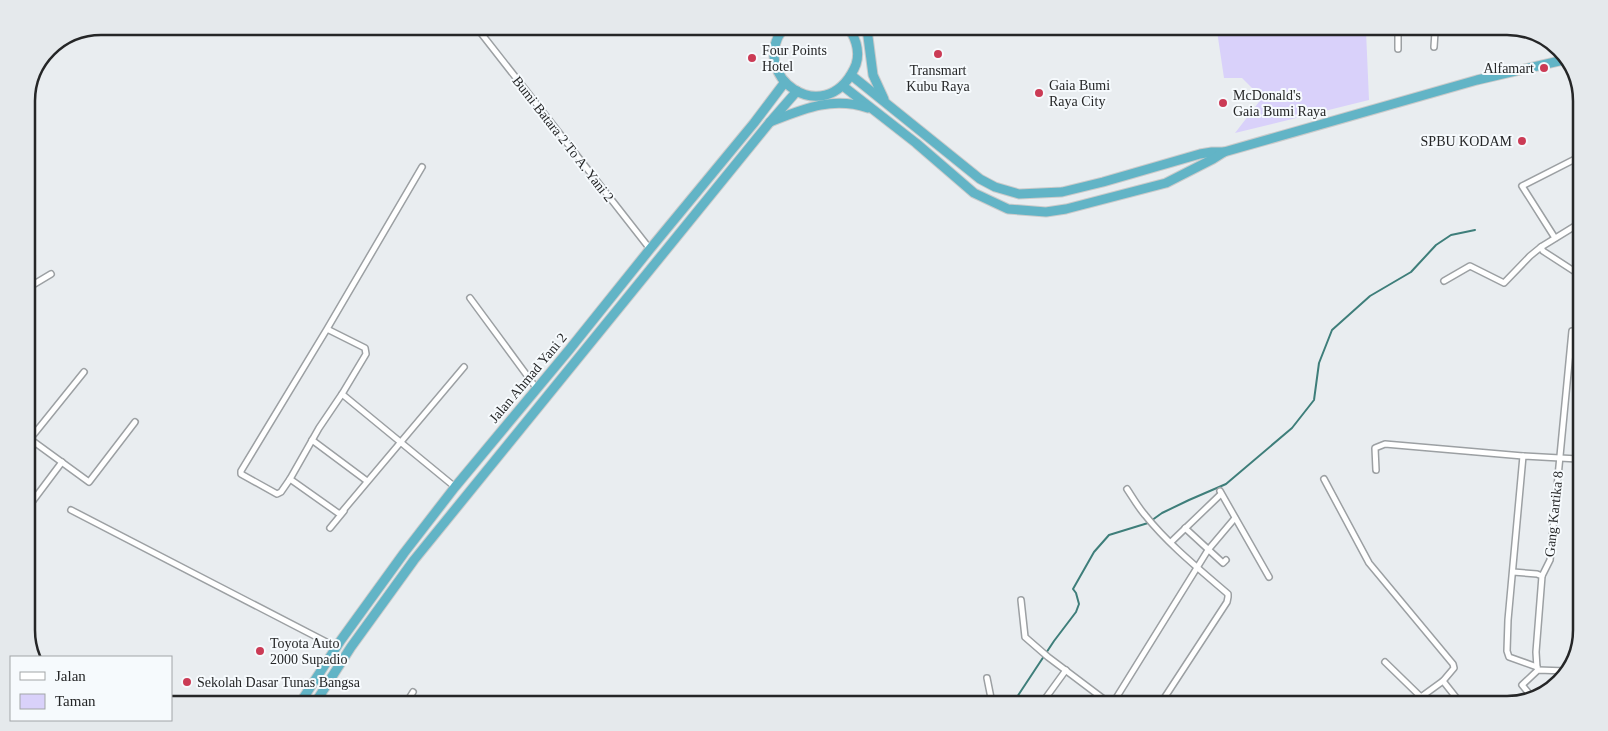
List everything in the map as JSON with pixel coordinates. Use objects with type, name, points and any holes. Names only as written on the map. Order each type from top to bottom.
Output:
[{"type":"highway","points":[[780,35],[774,53],[779,73],[785,82],[797,91],[813,96],[824,96],[835,92],[852,75],[857,64],[858,53],[852,35]]},
{"type":"highway","points":[[868,35],[873,75],[885,102]]},
{"type":"highway","points":[[852,75],[980,179],[995,187],[1019,194],[1062,192],[1200,154],[1224,152],[1476,80],[1559,60]]},
{"type":"highway","name":"Jalan Ahmad Yani 2","points":[[305,696],[336,647],[404,553],[455,487],[754,123],[785,82]]},
{"type":"highway","points":[[843,86],[916,143],[974,193],[1008,209],[1046,212],[1066,209],[1141,190],[1166,183],[1224,152]]},
{"type":"highway","name":"Jalan Ahmad Yani 2","points":[[320,696],[351,647],[414,560],[797,91]]},
{"type":"highway","points":[[770,122],[806,107],[838,103],[857,104],[876,111]]},
{"type":"street","name":"Bumi Batara 2 To A. Yani 2","points":[[482,35],[650,249]]},
{"type":"street","points":[[1398,35],[1398,49]]},
{"type":"street","points":[[1434,47],[1435,35]]},
{"type":"street","points":[[1555,238],[1522,186],[1573,160]]},
{"type":"street","points":[[327,329],[365,348],[366,351],[290,479],[281,492],[277,494],[240,473],[422,167]]},
{"type":"street","points":[[1444,281],[1470,266],[1504,283],[1541,247],[1573,227]]},
{"type":"street","points":[[1541,247],[1543,251],[1573,270]]},
{"type":"street","points":[[35,284],[50,274]]},
{"type":"street","points":[[470,298],[537,389]]},
{"type":"street","name":"Gang Kartika 8","points":[[1537,668],[1537,632],[1542,576],[1550,560],[1572,331]]},
{"type":"street","points":[[330,528],[367,481],[464,367]]},
{"type":"street","points":[[35,432],[84,372]]},
{"type":"street","points":[[342,394],[455,487]]},
{"type":"street","points":[[35,445],[89,482],[134,422]]},
{"type":"street","points":[[312,440],[367,481]]},
{"type":"street","points":[[1376,470],[1375,448],[1385,444],[1573,459]]},
{"type":"street","points":[[1523,456],[1508,620],[1507,651],[1510,657],[1537,668],[1559,670]]},
{"type":"street","points":[[35,498],[62,462]]},
{"type":"street","points":[[290,479],[338,512],[344,511]]},
{"type":"street","points":[[1324,479],[1370,563],[1453,664],[1452,672],[1424,696]]},
{"type":"street","points":[[1127,489],[1150,521],[1170,542],[1228,594],[1226,602],[1166,696]]},
{"type":"street","points":[[1170,542],[1220,492],[1268,576]]},
{"type":"street","points":[[71,510],[336,647]]},
{"type":"street","points":[[1117,696],[1208,550],[1235,518]]},
{"type":"street","points":[[1185,528],[1222,563],[1226,560]]},
{"type":"street","name":"Gang Kartika 8","points":[[1513,572],[1542,576]]},
{"type":"street","points":[[1021,600],[1025,637],[1100,696]]},
{"type":"street","points":[[1385,662],[1420,696]]},
{"type":"street","points":[[1528,692],[1522,685],[1537,668]]},
{"type":"street","points":[[1047,696],[1066,670]]},
{"type":"street","points":[[987,678],[991,696]]},
{"type":"street","points":[[1443,681],[1455,696]]},
{"type":"street","points":[[410,696],[413,692]]},
{"type":"green space","points":[[1218,35],[1366,35],[1369,100],[1235,133],[1262,98],[1242,78],[1224,78]]},
{"type":"waterway","points":[[1018,696],[1054,641],[1076,612],[1079,604],[1073,589],[1094,552],[1109,535],[1148,523],[1162,513],[1226,484],[1292,428],[1314,400],[1319,363],[1332,330],[1370,296],[1411,272],[1436,245],[1451,235],[1475,230]]},
{"type":"place","name":"Transmart Kubu Raya","points":[[938,54]]},
{"type":"place","name":"Four Points Hotel","points":[[752,58]]},
{"type":"place","name":"Alfamart","points":[[1544,68]]},
{"type":"place","name":"Gaia Bumi Raya City","points":[[1039,93]]},
{"type":"place","name":"McDonald's Gaia Bumi Raya","points":[[1223,103]]},
{"type":"place","name":"SPBU KODAM","points":[[1522,141]]},
{"type":"place","name":"Toyota Auto 2000 Supadio","points":[[260,651]]},
{"type":"place","name":"Sekolah Dasar Tunas Bangsa","points":[[187,682]]}]
